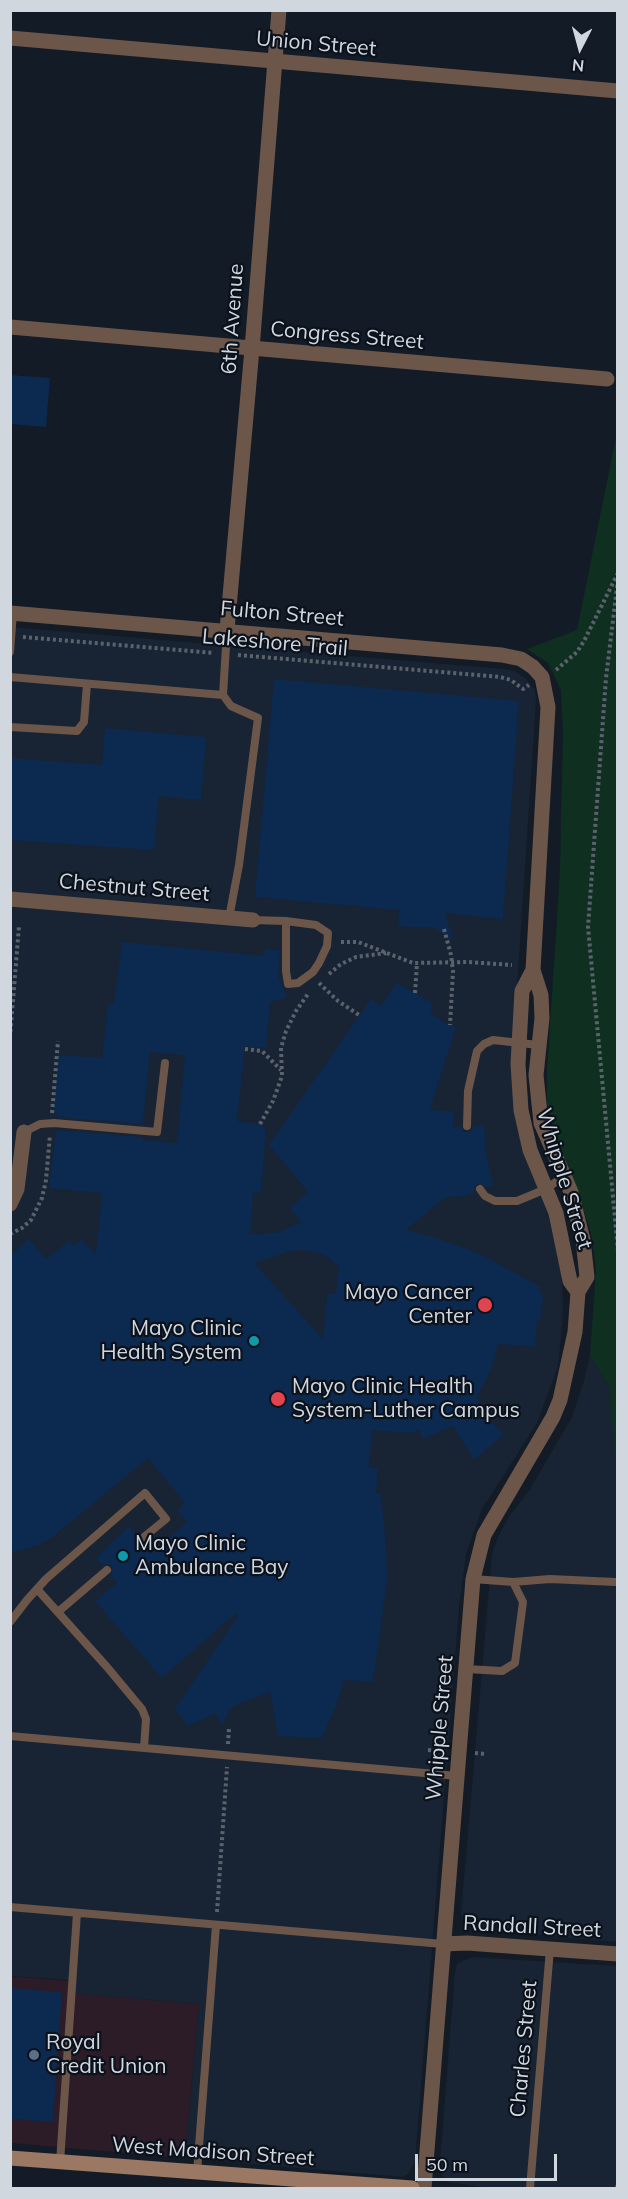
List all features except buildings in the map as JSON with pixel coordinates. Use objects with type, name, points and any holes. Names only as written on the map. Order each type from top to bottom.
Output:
[{"type":"main road","name":"West Madison Street","points":[[10,2158],[412,2188]]},
{"type":"street","name":"6th Avenue","points":[[227,630],[279,10]]},
{"type":"street","name":"Union Street","points":[[10,38],[618,91]]},
{"type":"street","name":"Congress Street","points":[[10,327],[607,379]]},
{"type":"street","name":"Fulton Street","points":[[12,613],[502,655],[521,659],[542,677]]},
{"type":"street","name":"Whipple Street","points":[[424,2188],[473,1579],[484,1535],[545,1432],[556,1408],[575,1332],[578,1292],[587,1277],[578,1216],[564,1176],[540,1123],[536,1076],[542,1018],[541,995],[533,970],[548,707],[542,677]]},
{"type":"street","name":"Chestnut Street","points":[[10,899],[253,920]]},
{"type":"street","name":"Whipple Street","points":[[533,970],[522,991],[519,1042],[519,1086],[524,1128],[559,1222],[570,1281],[578,1292]]},
{"type":"street","points":[[10,1204],[17,1189],[24,1132]]},
{"type":"street","name":"Randall Street","points":[[443,1944],[467,1943],[618,1953]]},
{"type":"lane","points":[[10,652],[12,613]]},
{"type":"lane","points":[[227,630],[223,695],[231,706],[258,718],[229,918]]},
{"type":"lane","points":[[10,678],[223,695]]},
{"type":"lane","points":[[10,728],[77,731],[84,722],[87,684]]},
{"type":"lane","points":[[253,920],[286,921],[316,925],[328,933],[327,946],[313,972],[305,980],[288,984],[286,921]]},
{"type":"lane","points":[[467,1126],[468,1091],[477,1051],[484,1044],[493,1040],[538,1045]]},
{"type":"lane","points":[[24,1132],[40,1124],[51,1123],[157,1132],[165,1063]]},
{"type":"lane","points":[[480,1190],[485,1196],[495,1201],[507,1203],[546,1189],[564,1176]]},
{"type":"lane","points":[[10,1622],[37,1589],[145,1493],[166,1519],[140,1540]]},
{"type":"lane","points":[[58,1612],[107,1570]]},
{"type":"lane","points":[[473,1579],[513,1582],[550,1579],[615,1582]]},
{"type":"lane","points":[[466,1669],[502,1671],[515,1663],[523,1602],[513,1582]]},
{"type":"lane","points":[[37,1589],[142,1709],[146,1719],[144,1748]]},
{"type":"lane","points":[[10,1736],[458,1776]]},
{"type":"lane","points":[[10,1907],[443,1944]]},
{"type":"lane","points":[[60,2162],[78,1913]]},
{"type":"lane","points":[[197,2172],[216,1925]]},
{"type":"lane","name":"Charles Street","points":[[530,2188],[550,1949]]},
{"type":"path","points":[[542,677],[577,652],[618,573]]},
{"type":"path","points":[[618,579],[606,678],[588,927],[618,1251]]},
{"type":"path","name":"Lakeshore Trail","points":[[11,636],[500,677],[512,680],[523,689],[542,677]]},
{"type":"path","points":[[10,1038],[19,926]]},
{"type":"path","points":[[444,929],[453,970],[450,1025]]},
{"type":"path","points":[[327,946],[348,940],[417,963],[468,962],[512,965]]},
{"type":"path","points":[[260,1124],[273,1101],[282,1076],[281,1048],[286,1031],[308,994],[341,964],[368,954],[386,953]]},
{"type":"path","points":[[415,993],[417,963]]},
{"type":"path","points":[[320,983],[338,1001],[359,1015]]},
{"type":"path","points":[[10,1234],[31,1220],[42,1198],[46,1180],[58,1041]]},
{"type":"path","points":[[245,1049],[262,1051],[281,1071]]},
{"type":"path","points":[[216,1925],[229,1728]]},
{"type":"path","points":[[428,1750],[449,1751]]},
{"type":"path","points":[[475,1753],[486,1754]]},
{"type":"path","points":[[617,2188],[618,2181]]},
{"type":"shaded area","name":"Mayo Clinic Health System-Luther Campus","points":[[10,627],[503,669],[514,671],[525,678],[535,690],[512,1062],[554,1225],[561,1263],[563,1308],[561,1337],[558,1366],[537,1423],[482,1509],[466,1554],[459,1606],[415,2162],[409,2173],[403,2177],[185,2158],[199,2004],[68,1993],[69,1980],[11,1976]]},
{"type":"shaded area","name":"Mayo Clinic Health System-Luther Campus","points":[[590,1356],[609,1387],[618,1474],[617,1942],[476,1929],[465,1924],[461,1914],[492,1554],[510,1515],[529,1491],[572,1417]]},
{"type":"shaded area","points":[[472,1957],[617,1966],[617,2188],[489,2188],[448,2182],[442,2175],[440,2162],[455,1972],[457,1964]]},
{"type":"shaded area","points":[[10,1976],[69,1981],[69,1993],[199,2004],[185,2158],[11,2143]]},
{"type":"green space","points":[[617,432],[617,1474],[609,1387],[590,1356],[596,1269],[591,1233],[547,1107],[547,1072],[560,871],[563,733],[561,690],[548,663],[527,649],[577,630]]},
{"type":"place","name":"Mayo Cancer Center","points":[[485,1305]]},
{"type":"place","name":"Mayo Clinic Health System","points":[[254,1341]]},
{"type":"place","name":"Mayo Clinic Health System-Luther Campus","points":[[278,1399]]},
{"type":"place","name":"Mayo Clinic Ambulance Bay","points":[[123,1556]]},
{"type":"place","name":"Royal Credit Union","points":[[34,2055]]}]
